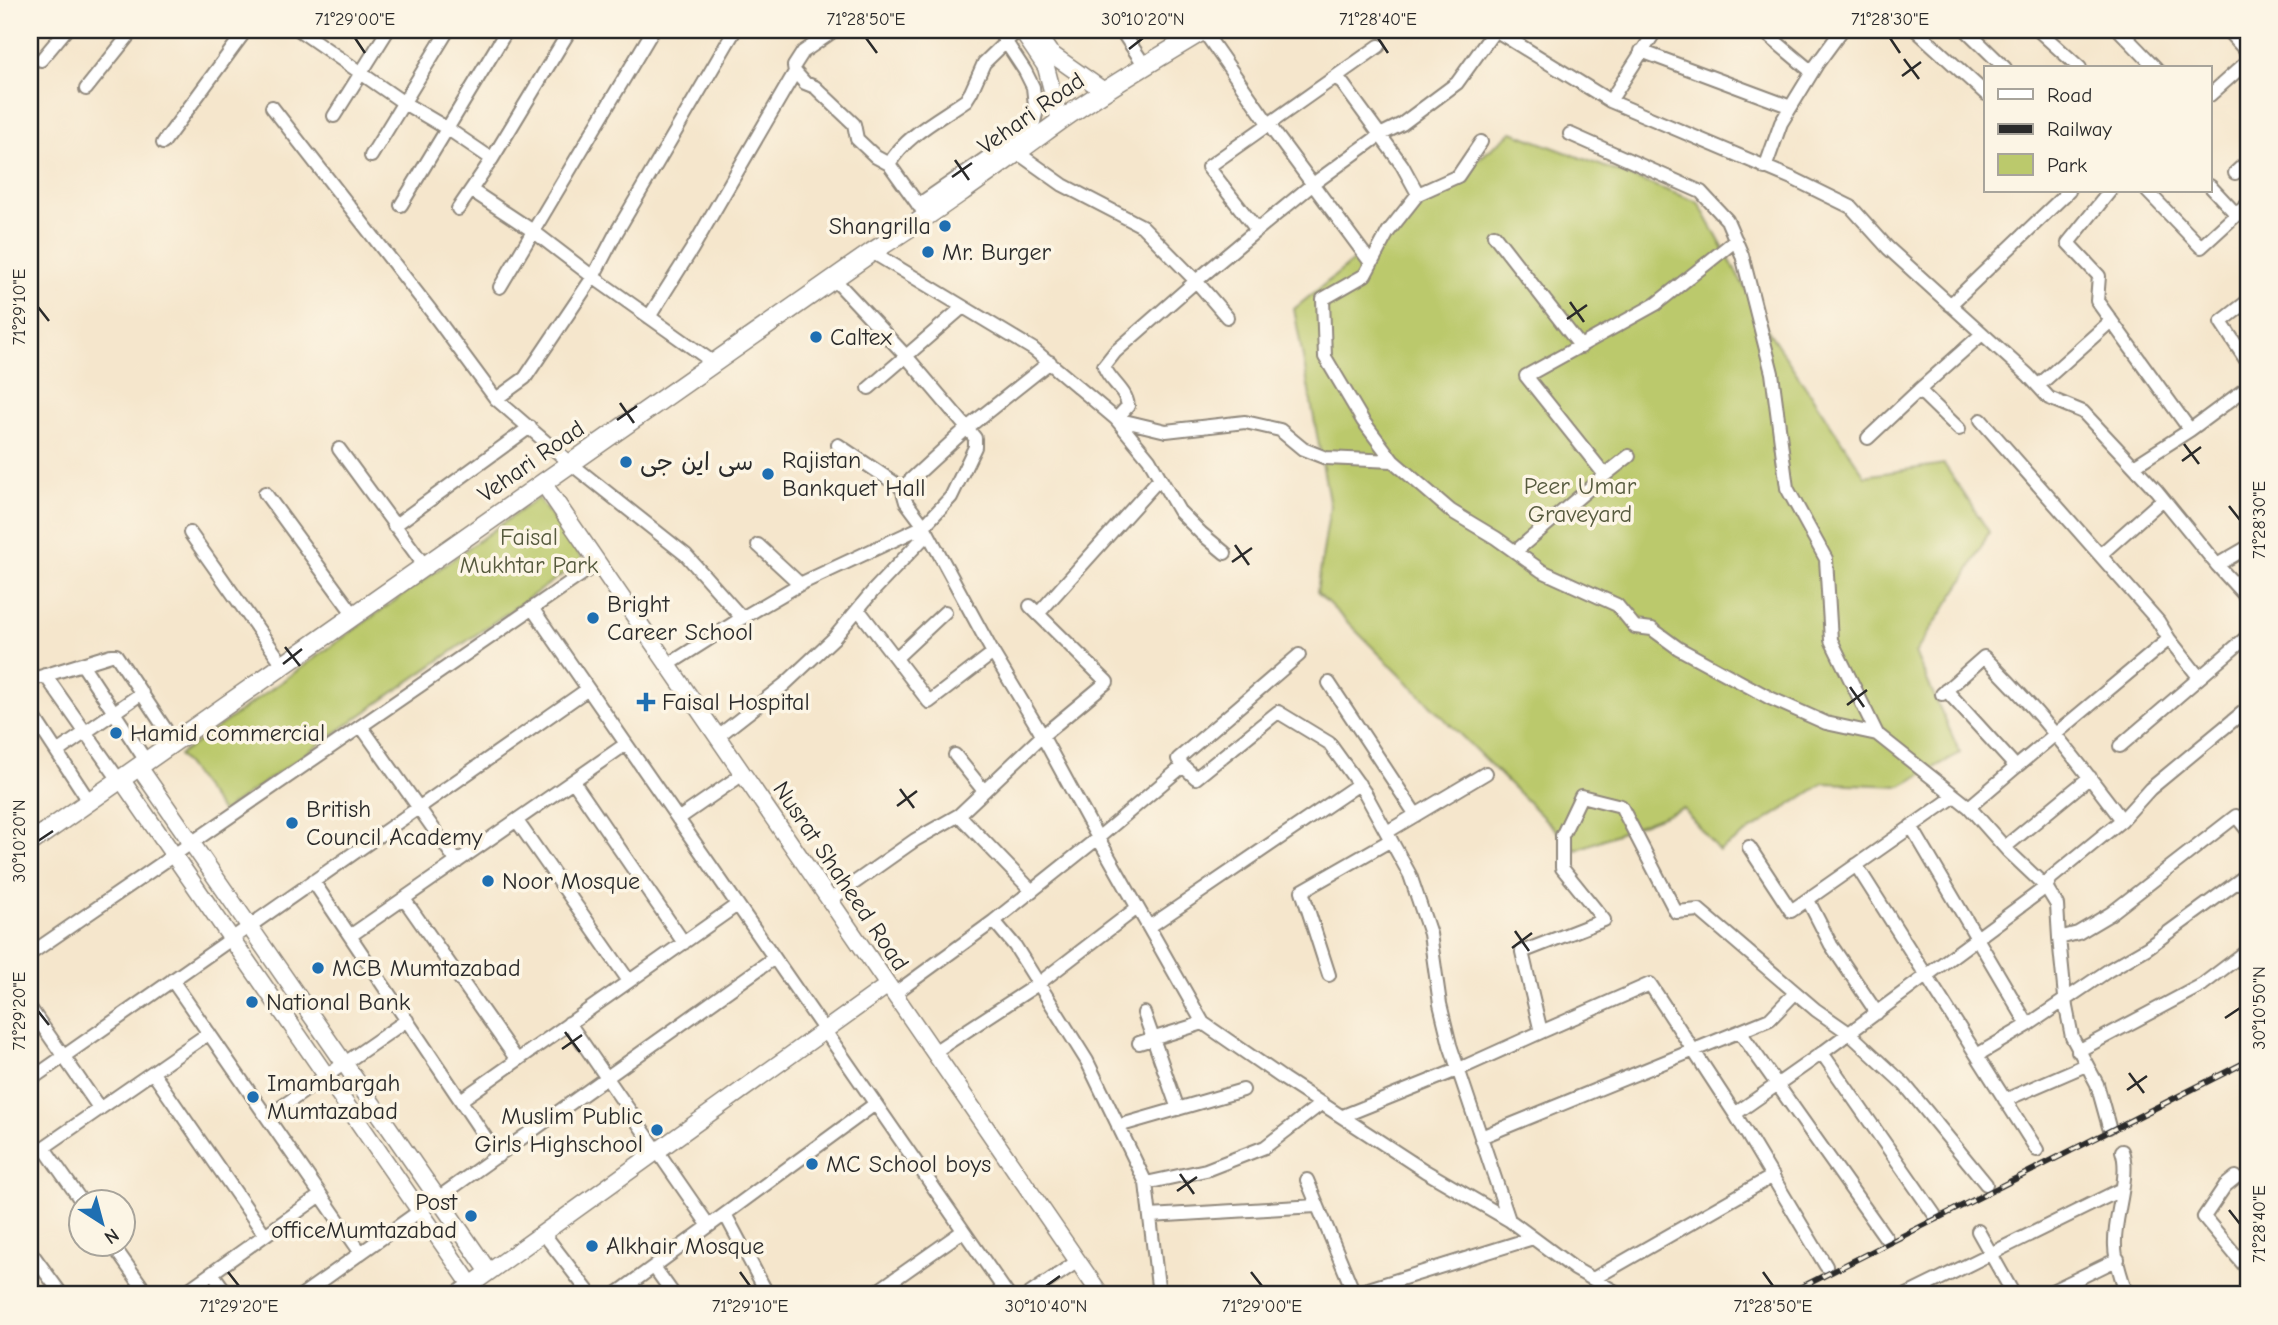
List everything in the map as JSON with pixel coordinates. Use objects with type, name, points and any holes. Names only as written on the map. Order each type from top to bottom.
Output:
[{"type":"main road","name":"Vehari Road","points":[[31,839],[284,666],[424,565],[715,363],[872,252],[923,211],[1018,153],[1104,91],[1203,30]]},
{"type":"street","points":[[41,60],[66,30]]},
{"type":"street","points":[[86,89],[132,30]]},
{"type":"street","points":[[163,143],[246,30]]},
{"type":"street","points":[[299,30],[404,103],[492,159]]},
{"type":"street","points":[[334,116],[387,30]]},
{"type":"street","points":[[370,156],[448,30]]},
{"type":"street","points":[[401,205],[507,30]]},
{"type":"street","points":[[458,209],[492,159],[570,30]]},
{"type":"street","points":[[500,287],[653,30]]},
{"type":"street","points":[[496,399],[525,378],[593,277],[735,30]]},
{"type":"street","points":[[827,32],[803,52],[794,66],[795,72],[854,124],[858,139],[876,157],[889,164],[923,211],[1034,122],[1036,114],[1033,87],[1026,71],[998,30]]},
{"type":"street","points":[[889,164],[906,141],[966,100],[984,63],[1020,30],[1046,67],[1060,121]]},
{"type":"street","points":[[1034,30],[1050,53],[1104,91]]},
{"type":"street","points":[[1121,30],[1145,66]]},
{"type":"street","points":[[1203,30],[1371,263]]},
{"type":"street","points":[[1116,419],[1128,406],[1127,399],[1106,372],[1104,366],[1107,360],[1196,281],[1313,184],[1457,83],[1495,30],[1610,101],[1794,179],[1851,207],[1888,248],[2049,398],[2083,412],[2134,466],[2248,599]]},
{"type":"street","points":[[1610,101],[1656,30]]},
{"type":"street","points":[[1762,30],[1812,72]]},
{"type":"street","points":[[1765,168],[1781,122],[1842,30]]},
{"type":"street","points":[[1916,30],[1984,92]]},
{"type":"street","points":[[1966,30],[2003,66]]},
{"type":"street","points":[[2038,30],[2078,66]]},
{"type":"street","points":[[2119,30],[2154,66]]},
{"type":"street","points":[[2227,30],[2248,53]]},
{"type":"street","points":[[1257,230],[1208,167],[1379,46]]},
{"type":"street","points":[[1641,51],[1791,107]]},
{"type":"street","points":[[2212,93],[2248,61]]},
{"type":"street","points":[[649,317],[795,72]]},
{"type":"street","points":[[1337,76],[1402,165],[1418,194]]},
{"type":"street","points":[[272,107],[496,399],[570,463],[687,555],[742,618]]},
{"type":"street","points":[[1570,134],[1700,192],[1727,220],[1742,255],[1772,373],[1787,488],[1826,559],[1830,640],[1877,734],[1969,807],[2046,887],[2057,905],[2065,1000],[2072,1037],[2097,1084],[2109,1127]]},
{"type":"street","points":[[1481,142],[1458,176],[1418,194],[1388,232],[1364,275],[1323,299],[1325,357],[1363,421],[1393,461],[1451,511],[1516,551],[1542,571],[1617,606],[1635,628],[1652,629],[1678,648],[1770,698],[1826,723],[1877,734]]},
{"type":"street","points":[[1018,153],[1063,185],[1142,226],[1227,317]]},
{"type":"street","points":[[2235,173],[2248,161]]},
{"type":"street","points":[[2212,188],[2237,215]]},
{"type":"street","points":[[471,190],[533,230],[593,277],[715,363]]},
{"type":"street","points":[[1950,305],[2068,192]]},
{"type":"street","points":[[2109,192],[2068,243],[2099,276],[2096,302],[2190,430]]},
{"type":"street","points":[[2148,192],[2201,247],[2248,204]]},
{"type":"street","points":[[1494,235],[1581,347]]},
{"type":"street","points":[[1605,475],[1526,376],[1656,304],[1736,240]]},
{"type":"street","points":[[872,252],[1033,349],[1116,419],[1149,459],[1179,511],[1225,553]]},
{"type":"street","points":[[717,737],[785,684],[834,638],[951,497],[975,447],[975,438],[967,428],[906,356],[834,279]]},
{"type":"street","points":[[2248,301],[2221,322],[2248,363]]},
{"type":"street","points":[[869,388],[963,307]]},
{"type":"street","points":[[2038,386],[2111,321]]},
{"type":"street","points":[[1868,438],[1982,334]]},
{"type":"street","points":[[902,488],[967,428],[1049,362]]},
{"type":"street","points":[[2134,466],[2190,430],[2248,387]]},
{"type":"street","points":[[1919,390],[1959,429]]},
{"type":"street","points":[[1116,419],[1166,431],[1245,422],[1280,430],[1303,449],[1326,458],[1393,461]]},
{"type":"street","points":[[1981,419],[2158,621],[2199,677]]},
{"type":"street","points":[[394,526],[530,426]]},
{"type":"street","points":[[838,445],[902,488],[906,502],[926,529],[993,653],[1203,1023],[1425,1171],[1509,1220],[1593,1279],[1621,1295]]},
{"type":"street","points":[[339,449],[424,565]]},
{"type":"street","points":[[1516,551],[1629,457]]},
{"type":"street","points":[[830,900],[915,840],[959,815],[1042,736],[1107,681],[1034,610],[1159,479]]},
{"type":"street","name":"Nusrat Shaheed Road","points":[[543,483],[1101,1295]]},
{"type":"street","points":[[265,493],[355,616]]},
{"type":"street","points":[[2100,555],[2163,499]]},
{"type":"street","points":[[668,665],[800,584],[926,529]]},
{"type":"street","points":[[190,533],[284,666]]},
{"type":"street","points":[[758,545],[800,584]]},
{"type":"street","points":[[2217,565],[2248,547]]},
{"type":"street","points":[[30,954],[598,563]]},
{"type":"street","points":[[532,608],[1007,1295]]},
{"type":"street","points":[[858,609],[929,702],[993,653]]},
{"type":"street","points":[[896,658],[945,612]]},
{"type":"street","points":[[2120,746],[2248,636]]},
{"type":"street","points":[[1969,807],[2169,639]]},
{"type":"street","points":[[30,680],[111,655],[116,656],[174,742]]},
{"type":"street","points":[[1299,655],[1178,759],[1196,778],[1278,712],[1329,743],[1359,784],[1409,875],[1430,934],[1440,1004],[1457,1070],[1509,1220]]},
{"type":"street","points":[[2016,767],[1944,693],[1984,657],[2010,682],[2055,734],[2122,820]]},
{"type":"street","points":[[82,664],[114,712],[142,764],[191,842],[489,1272]]},
{"type":"street","points":[[46,675],[471,1285]]},
{"type":"street","points":[[1329,683],[1416,815]]},
{"type":"street","points":[[30,1080],[588,689]]},
{"type":"street","points":[[57,752],[142,692]]},
{"type":"street","points":[[1735,1114],[1877,1013],[2046,887],[2051,878],[2122,820],[2150,789],[2248,708]]},
{"type":"street","points":[[30,711],[89,801]]},
{"type":"street","points":[[361,726],[457,862]]},
{"type":"street","points":[[350,936],[626,744]]},
{"type":"street","points":[[955,755],[984,791]]},
{"type":"street","points":[[457,1295],[824,1031],[994,921],[1183,766]]},
{"type":"street","points":[[1329,975],[1302,891],[1389,836],[1416,815],[1486,773]]},
{"type":"street","points":[[678,820],[743,774]]},
{"type":"street","points":[[2005,847],[2090,777]]},
{"type":"street","points":[[573,781],[684,943]]},
{"type":"street","points":[[1149,927],[1359,784]]},
{"type":"street","points":[[1541,1032],[1522,952],[1604,920],[1562,868],[1562,836],[1581,796],[1621,806],[1676,912],[1699,909],[1795,993],[1849,1033],[1905,1085],[1986,1184]]},
{"type":"street","points":[[1749,847],[1791,911],[1955,796]]},
{"type":"street","points":[[959,815],[1032,891]]},
{"type":"street","points":[[2059,938],[2078,933],[2110,914],[2236,816],[2248,831]]},
{"type":"street","points":[[517,821],[629,981]]},
{"type":"street","points":[[1911,826],[2028,1026]]},
{"type":"street","points":[[1856,865],[2037,1150]]},
{"type":"street","points":[[1977,1055],[2028,1026],[2147,948],[2248,874]]},
{"type":"street","points":[[313,881],[498,1156]]},
{"type":"street","points":[[404,899],[517,1060]]},
{"type":"street","points":[[1808,900],[1831,945],[1877,1013]]},
{"type":"street","points":[[461,1100],[737,905]]},
{"type":"street","points":[[934,1052],[1038,984],[1137,908]]},
{"type":"street","points":[[994,921],[1014,946],[1087,1060],[1146,1183],[1159,1295]]},
{"type":"street","points":[[2078,1051],[2202,985],[2248,950]]},
{"type":"street","points":[[302,1295],[774,958]]},
{"type":"street","points":[[172,980],[361,1253]]},
{"type":"street","points":[[1343,1116],[1457,1070],[1650,984],[1735,1114],[1826,1266]]},
{"type":"street","points":[[1481,1138],[1770,1019],[1795,993]]},
{"type":"street","points":[[30,1008],[100,1109]]},
{"type":"street","points":[[1144,1013],[1178,1108]]},
{"type":"street","points":[[267,1117],[407,1020]]},
{"type":"street","points":[[569,1023],[709,1226]]},
{"type":"street","points":[[1139,1043],[1203,1023]]},
{"type":"street","points":[[1740,1032],[1886,1238]]},
{"type":"street","points":[[30,1157],[209,1033]]},
{"type":"street","points":[[1822,1053],[1934,1214]]},
{"type":"street","points":[[2005,1100],[2086,1065]]},
{"type":"street","points":[[153,1073],[265,1235]]},
{"type":"street","points":[[1118,1126],[1242,1090]]},
{"type":"street","points":[[1146,1183],[1206,1170],[1265,1147],[1322,1103]]},
{"type":"street","points":[[615,1295],[875,1104]]},
{"type":"street","points":[[44,1148],[72,1188]]},
{"type":"street","points":[[2122,1152],[2122,1189],[2115,1245],[2128,1295]]},
{"type":"street","points":[[1593,1279],[1773,1176]]},
{"type":"street","points":[[2236,1177],[2225,1186],[2204,1217],[2248,1270]]},
{"type":"street","points":[[1307,1181],[1352,1294],[1533,1238]]},
{"type":"street","points":[[1907,1295],[2122,1189]]},
{"type":"street","points":[[181,1295],[321,1195]]},
{"type":"street","points":[[1150,1216],[1316,1206]]},
{"type":"street","points":[[726,1214],[768,1295]]},
{"type":"street","points":[[872,1295],[963,1231]]},
{"type":"street","points":[[1978,1231],[2014,1295]]},
{"type":"street","points":[[543,1233],[591,1295]]},
{"type":"street","points":[[30,1251],[62,1295]]},
{"type":"street","points":[[122,1258],[148,1295]]},
{"type":"street","points":[[2044,1295],[2118,1259]]},
{"type":"street","points":[[1028,1295],[1078,1261]]},
{"type":"street","points":[[654,1267],[674,1295]]},
{"type":"street","points":[[212,1273],[228,1295]]},
{"type":"street","points":[[890,1283],[898,1295]]},
{"type":"green space","name":"Peer Umar Graveyard","points":[[1512,132],[1698,202],[1769,332],[1865,476],[1944,464],[1989,532],[1966,576],[1915,653],[1960,753],[1901,786],[1824,783],[1719,851],[1683,808],[1576,850],[1317,592],[1330,506],[1294,309]]},
{"type":"green space","name":"Faisal Mukhtar Park","points":[[538,498],[583,560],[222,812],[179,755]]},
{"type":"railway","points":[[1786,1295],[2248,1061]]},
{"type":"place","name":"Shangrilla","points":[[945,226]]},
{"type":"place","name":"Mr. Burger","points":[[928,252]]},
{"type":"place","name":"Caltex","points":[[816,337]]},
{"type":"place","name":"سی این جی","points":[[626,462]]},
{"type":"place","name":"Rajistan Bankquet Hall","points":[[768,474]]},
{"type":"place","name":"Bright Career School","points":[[593,618]]},
{"type":"place","name":"Faisal Hospital","points":[[646,702]]},
{"type":"place","name":"Hamid commercial","points":[[116,733]]},
{"type":"place","name":"British Council Academy","points":[[292,823]]},
{"type":"place","name":"Noor Mosque","points":[[488,881]]},
{"type":"place","name":"MCB Mumtazabad","points":[[318,968]]},
{"type":"place","name":"National Bank","points":[[252,1002]]},
{"type":"place","name":"Imambargah Mumtazabad","points":[[253,1097]]},
{"type":"place","name":"Muslim Public Girls Highschool","points":[[657,1130]]},
{"type":"place","name":"MC School boys","points":[[812,1164]]},
{"type":"place","name":"Post officeMumtazabad","points":[[471,1216]]},
{"type":"place","name":"Alkhair Mosque","points":[[592,1246]]}]
